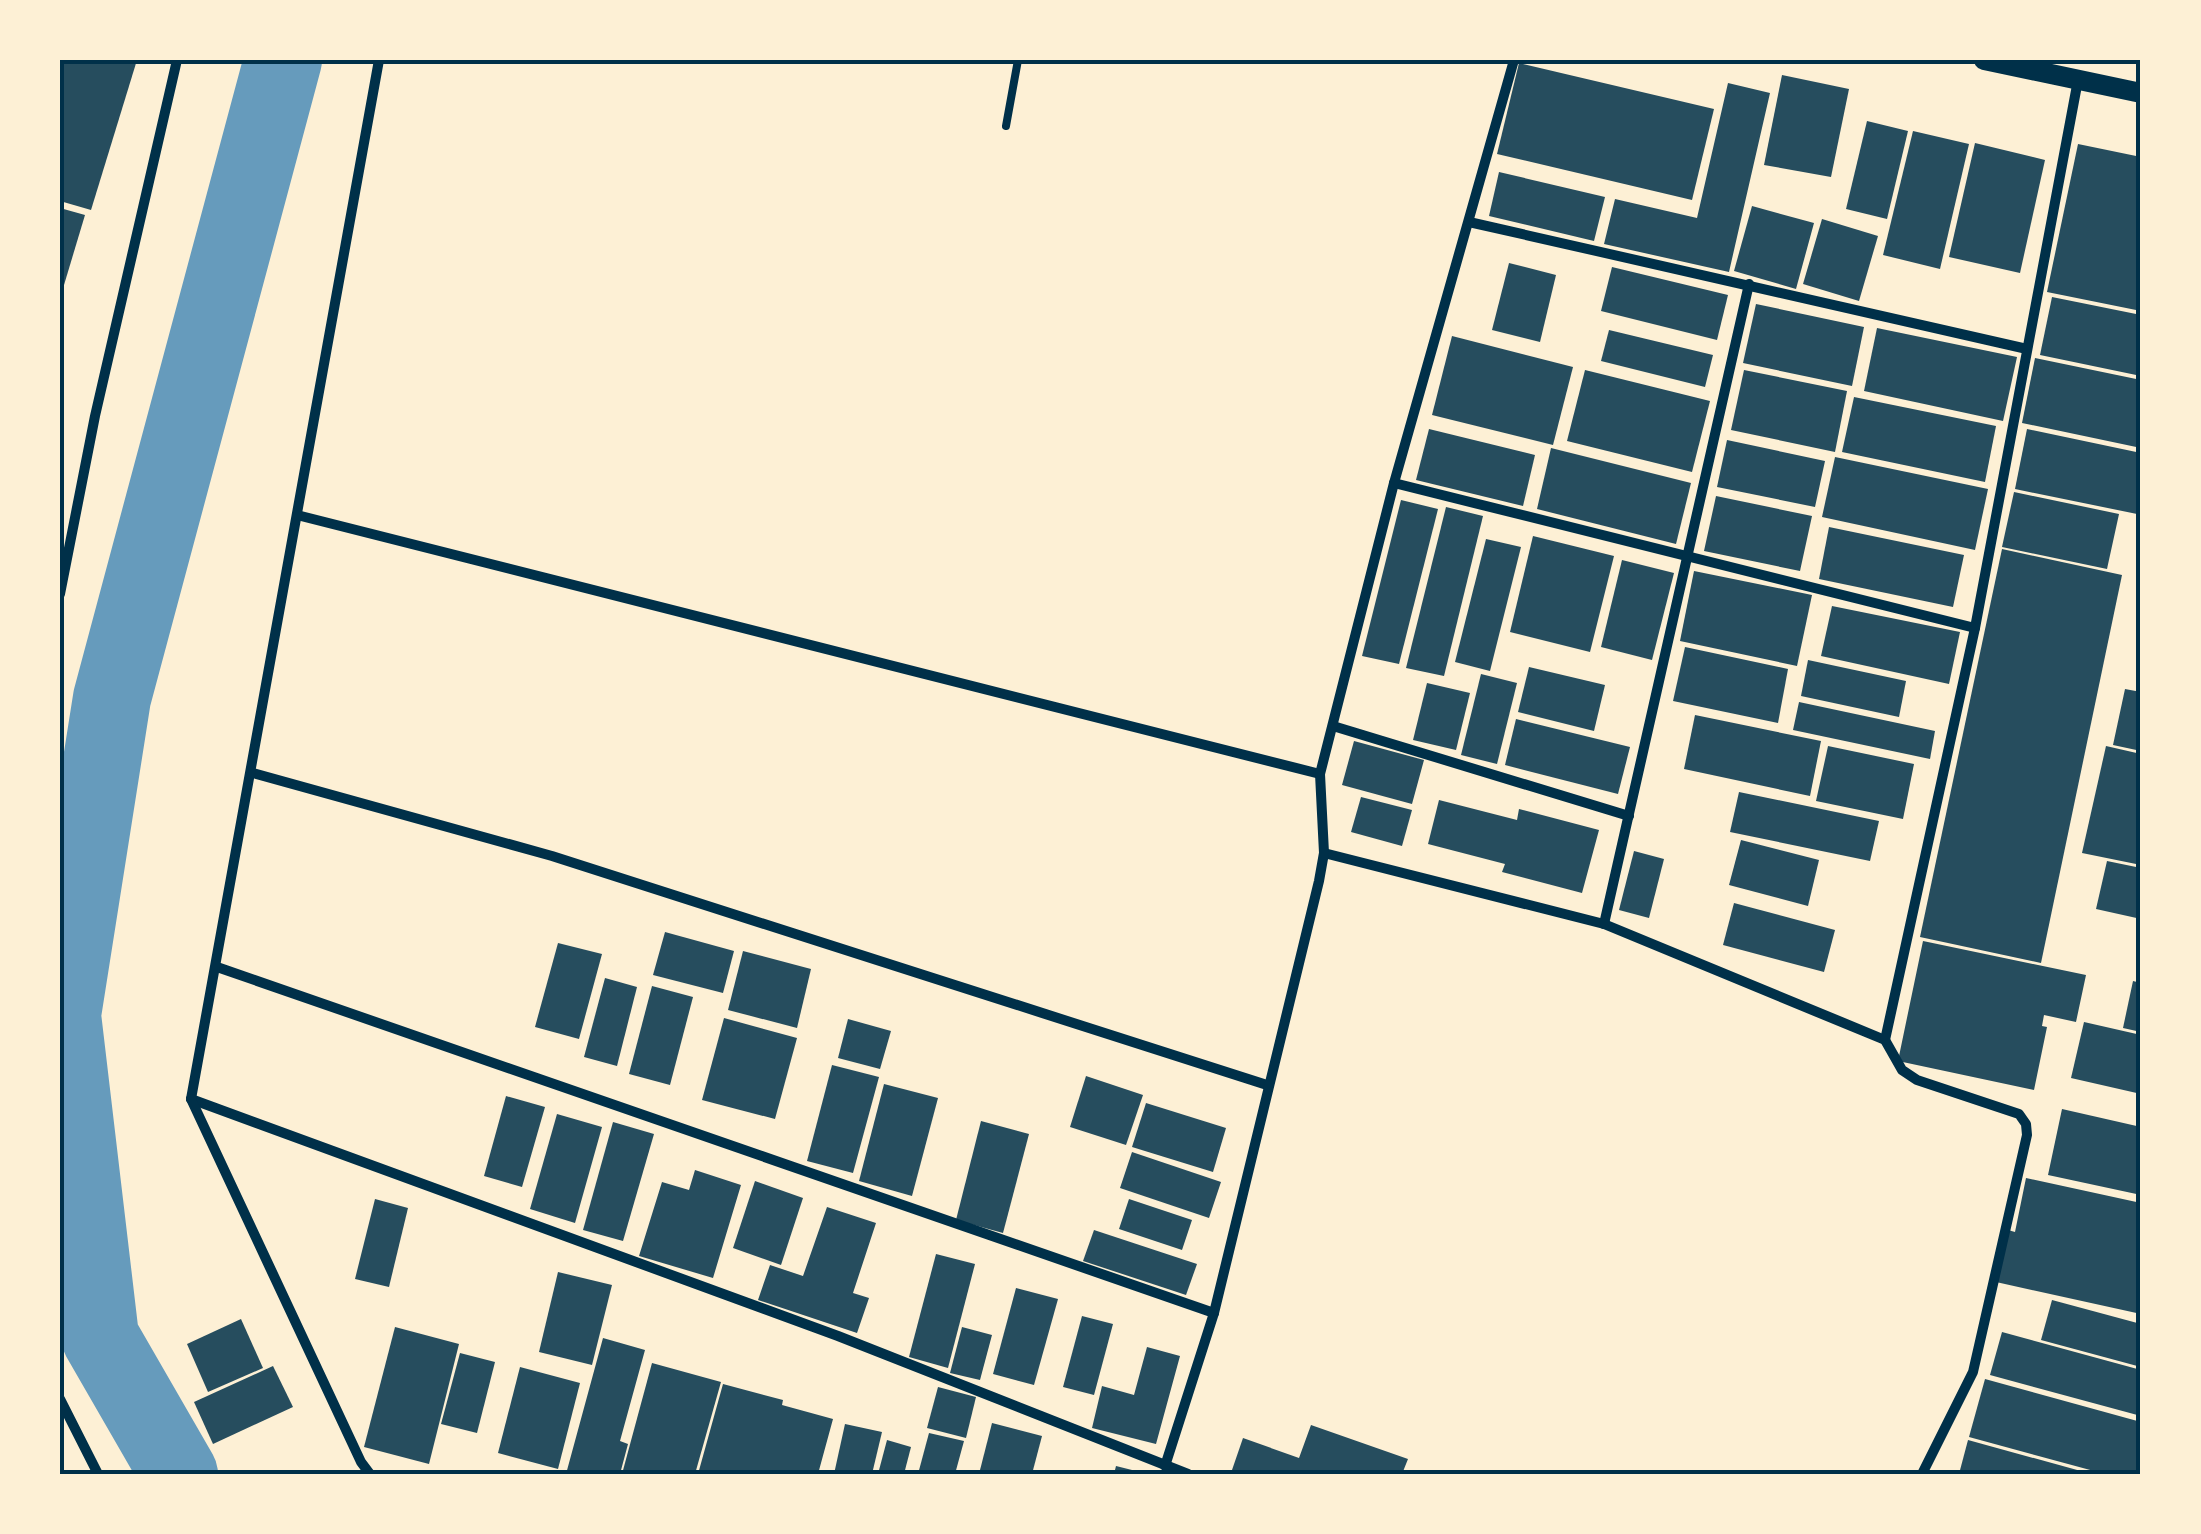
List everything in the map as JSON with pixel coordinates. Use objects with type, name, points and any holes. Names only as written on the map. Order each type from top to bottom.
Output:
[{"type":"main road","points":[[1984,60],[2141,93]]},
{"type":"street","points":[[60,594],[95,416],[177,60]]},
{"type":"street","points":[[370,1474],[191,1099],[379,60]]},
{"type":"street","points":[[1165,1466],[1214,1314],[1324,852],[1320,774],[1394,484],[1514,60]]},
{"type":"street","points":[[1885,1040],[1974,628],[2078,80]]},
{"type":"street","points":[[1469,222],[2027,349]]},
{"type":"street","points":[[1604,924],[1749,284]]},
{"type":"street","points":[[1394,484],[1974,628]]},
{"type":"street","points":[[297,515],[1320,774]]},
{"type":"street","points":[[1333,726],[1629,816]]},
{"type":"street","points":[[253,772],[552,856],[1267,1085]]},
{"type":"street","points":[[1324,852],[1604,924],[1885,1040],[1908,1076],[2019,1114],[2027,1135],[1973,1372],[1922,1474]]},
{"type":"street","points":[[216,968],[1214,1314]]},
{"type":"street","points":[[191,1099],[838,1336],[1188,1474]]},
{"type":"street","points":[[60,1398],[98,1474]]},
{"type":"lane","points":[[1006,126],[1018,60]]},
{"type":"building","points":[[60,60],[137,60],[91,210],[60,201]]},
{"type":"building","points":[[1519,63],[1714,109],[1692,200],[1497,154]]},
{"type":"building","points":[[1782,75],[1849,89],[1831,177],[1764,165]]},
{"type":"building","points":[[1728,83],[1770,93],[1729,272],[1604,244],[1615,199],[1697,218]]},
{"type":"building","points":[[1867,121],[1908,131],[1887,219],[1846,209]]},
{"type":"building","points":[[1913,131],[1969,144],[1940,269],[1883,255]]},
{"type":"building","points":[[1975,143],[2045,160],[2020,273],[1949,257]]},
{"type":"building","points":[[2078,144],[2141,157],[2141,311],[2047,292]]},
{"type":"building","points":[[1499,172],[1605,197],[1594,241],[1489,216]]},
{"type":"building","points":[[1752,206],[1814,223],[1796,289],[1734,271]]},
{"type":"building","points":[[60,208],[85,215],[61,295],[60,295]]},
{"type":"building","points":[[1822,219],[1878,236],[1859,301],[1803,284]]},
{"type":"building","points":[[1509,263],[1556,275],[1540,342],[1492,330]]},
{"type":"building","points":[[1612,267],[1728,295],[1717,340],[1601,311]]},
{"type":"building","points":[[2052,297],[2141,315],[2141,376],[2040,355]]},
{"type":"building","points":[[1756,304],[1864,327],[1852,386],[1743,363]]},
{"type":"building","points":[[1877,328],[2017,357],[2003,421],[1864,391]]},
{"type":"building","points":[[1609,330],[1713,355],[1705,387],[1601,361]]},
{"type":"building","points":[[1452,336],[1573,367],[1553,445],[1432,415]]},
{"type":"building","points":[[2035,358],[2141,380],[2141,448],[2022,423]]},
{"type":"building","points":[[1585,370],[1710,401],[1692,472],[1567,441]]},
{"type":"building","points":[[1744,370],[1847,391],[1835,452],[1731,430]]},
{"type":"building","points":[[1854,397],[1996,426],[1985,482],[1842,452]]},
{"type":"building","points":[[1429,429],[1535,455],[1523,506],[1416,480]]},
{"type":"building","points":[[2027,429],[2141,453],[2137,514],[2015,489]]},
{"type":"building","points":[[1727,440],[1825,461],[1815,507],[1717,487]]},
{"type":"building","points":[[1551,448],[1691,483],[1676,544],[1537,509]]},
{"type":"building","points":[[1835,457],[1988,489],[1975,550],[1822,517]]},
{"type":"building","points":[[2014,492],[2119,514],[2107,569],[2002,547]]},
{"type":"building","points":[[1716,496],[1812,516],[1800,571],[1704,551]]},
{"type":"building","points":[[1401,500],[1438,509],[1399,664],[1362,656]]},
{"type":"building","points":[[1446,507],[1483,516],[1444,676],[1406,668]]},
{"type":"building","points":[[1829,527],[1964,555],[1953,607],[1819,579]]},
{"type":"building","points":[[1533,536],[1614,556],[1590,652],[1510,632]]},
{"type":"building","points":[[1486,539],[1521,547],[1490,671],[1455,662]]},
{"type":"building","points":[[2002,549],[2122,575],[2041,963],[1920,937]]},
{"type":"building","points":[[1622,560],[1674,573],[1652,660],[1601,647]]},
{"type":"building","points":[[1694,571],[1812,595],[1797,666],[1680,641]]},
{"type":"building","points":[[1832,606],[1960,632],[1949,684],[1821,656]]},
{"type":"building","points":[[1685,647],[1788,669],[1778,723],[1673,701]]},
{"type":"building","points":[[1808,660],[1906,681],[1899,717],[1801,696]]},
{"type":"building","points":[[1529,667],[1605,685],[1594,731],[1518,712]]},
{"type":"building","points":[[1481,674],[1517,683],[1497,764],[1461,755]]},
{"type":"building","points":[[1427,683],[1470,693],[1456,750],[1413,740]]},
{"type":"building","points":[[2125,689],[2141,692],[2141,751],[2113,745]]},
{"type":"building","points":[[1799,702],[1935,731],[1930,759],[1793,730]]},
{"type":"building","points":[[1695,715],[1821,741],[1810,796],[1684,769]]},
{"type":"building","points":[[1516,719],[1630,747],[1618,794],[1505,765]]},
{"type":"building","points":[[1354,741],[1424,760],[1412,804],[1342,785]]},
{"type":"building","points":[[1828,746],[1914,764],[1903,819],[1816,801]]},
{"type":"building","points":[[2106,746],[2141,754],[2141,865],[2082,853]]},
{"type":"building","points":[[1739,792],[1879,821],[1870,861],[1730,832]]},
{"type":"building","points":[[1361,797],[1412,810],[1402,846],[1351,832]]},
{"type":"building","points":[[1439,800],[1517,820],[1519,809],[1599,830],[1582,893],[1502,872],[1505,864],[1428,844]]},
{"type":"building","points":[[1741,840],[1819,860],[1808,906],[1729,885]]},
{"type":"building","points":[[1634,851],[1664,859],[1649,918],[1619,910]]},
{"type":"building","points":[[2107,861],[2141,868],[2141,919],[2096,909]]},
{"type":"building","points":[[1734,903],[1835,930],[1824,972],[1723,945]]},
{"type":"building","points":[[665,932],[734,951],[723,993],[653,975]]},
{"type":"building","points":[[1923,941],[2086,975],[2076,1022],[2044,1015],[2042,1026],[2047,1027],[2034,1090],[1898,1061]]},
{"type":"building","points":[[558,943],[602,954],[579,1039],[535,1027]]},
{"type":"building","points":[[743,951],[811,969],[797,1028],[728,1010]]},
{"type":"building","points":[[605,978],[637,987],[617,1066],[584,1057]]},
{"type":"building","points":[[2133,981],[2141,983],[2141,1032],[2123,1028]]},
{"type":"building","points":[[652,986],[693,997],[670,1085],[629,1074]]},
{"type":"building","points":[[724,1018],[797,1038],[775,1119],[702,1100]]},
{"type":"building","points":[[848,1019],[891,1031],[880,1069],[838,1058]]},
{"type":"building","points":[[2084,1022],[2141,1035],[2141,1094],[2071,1078]]},
{"type":"building","points":[[832,1065],[879,1077],[853,1173],[807,1161]]},
{"type":"building","points":[[1086,1076],[1143,1095],[1126,1145],[1070,1127]]},
{"type":"building","points":[[884,1084],[938,1098],[912,1196],[859,1181]]},
{"type":"building","points":[[506,1096],[545,1107],[522,1187],[484,1176]]},
{"type":"building","points":[[1146,1103],[1226,1128],[1213,1172],[1132,1147]]},
{"type":"building","points":[[2062,1109],[2141,1127],[2141,1195],[2048,1175]]},
{"type":"building","points":[[557,1114],[602,1127],[575,1223],[530,1209]]},
{"type":"building","points":[[981,1121],[1029,1134],[1003,1233],[956,1220]]},
{"type":"building","points":[[613,1122],[654,1134],[623,1241],[583,1230]]},
{"type":"building","points":[[1132,1152],[1221,1182],[1209,1218],[1120,1188]]},
{"type":"building","points":[[695,1170],[741,1185],[713,1278],[639,1256],[662,1182],[689,1190]]},
{"type":"building","points":[[2026,1178],[2141,1203],[2141,1314],[1996,1282],[2008,1230],[2015,1232]]},
{"type":"building","points":[[755,1181],[803,1198],[781,1265],[733,1248]]},
{"type":"building","points":[[375,1199],[408,1208],[389,1287],[355,1279]]},
{"type":"building","points":[[1129,1199],[1192,1220],[1182,1250],[1119,1229]]},
{"type":"building","points":[[827,1207],[876,1223],[853,1293],[869,1298],[857,1333],[758,1300],[770,1265],[803,1276]]},
{"type":"building","points":[[1094,1230],[1197,1264],[1186,1295],[1083,1261]]},
{"type":"building","points":[[936,1254],[975,1264],[948,1368],[909,1357]]},
{"type":"building","points":[[558,1272],[612,1285],[592,1365],[539,1352]]},
{"type":"building","points":[[1016,1288],[1058,1299],[1034,1385],[993,1374]]},
{"type":"building","points":[[2052,1300],[2141,1324],[2141,1367],[2041,1340]]},
{"type":"building","points":[[1082,1316],[1113,1324],[1094,1395],[1063,1387]]},
{"type":"building","points":[[241,1319],[263,1368],[208,1392],[187,1344]]},
{"type":"building","points":[[395,1327],[459,1344],[429,1464],[364,1447]]},
{"type":"building","points":[[962,1327],[992,1335],[980,1380],[950,1373]]},
{"type":"building","points":[[2002,1332],[2141,1370],[2141,1416],[1990,1375]]},
{"type":"building","points":[[603,1338],[645,1350],[620,1441],[628,1444],[620,1474],[566,1474]]},
{"type":"building","points":[[1147,1347],[1180,1356],[1156,1444],[1092,1428],[1102,1386],[1134,1395]]},
{"type":"building","points":[[460,1353],[495,1362],[477,1433],[441,1424]]},
{"type":"building","points":[[652,1363],[721,1382],[695,1474],[622,1474]]},
{"type":"building","points":[[273,1366],[293,1407],[213,1444],[194,1402]]},
{"type":"building","points":[[520,1367],[580,1383],[558,1469],[498,1453]]},
{"type":"building","points":[[1985,1379],[2141,1422],[2141,1474],[2105,1474],[1969,1437]]},
{"type":"building","points":[[723,1384],[833,1419],[818,1474],[698,1474]]},
{"type":"building","points":[[938,1387],[976,1397],[966,1438],[927,1428]]},
{"type":"building","points":[[992,1423],[1042,1436],[1032,1474],[979,1474]]},
{"type":"building","points":[[845,1424],[882,1432],[872,1474],[834,1474]]},
{"type":"building","points":[[1311,1425],[1408,1459],[1402,1474],[1244,1474],[1232,1470],[1243,1438],[1299,1458]]},
{"type":"building","points":[[929,1433],[964,1441],[955,1474],[918,1474]]},
{"type":"building","points":[[887,1440],[911,1447],[904,1474],[878,1474]]},
{"type":"building","points":[[1968,1440],[2088,1473],[2088,1474],[1959,1474]]},
{"type":"building","points":[[1116,1466],[1144,1473],[1144,1474],[1114,1474]]},
{"type":"waterway","points":[[179,1474],[100,1337],[62,1015],[112,698],[283,60]]}]
